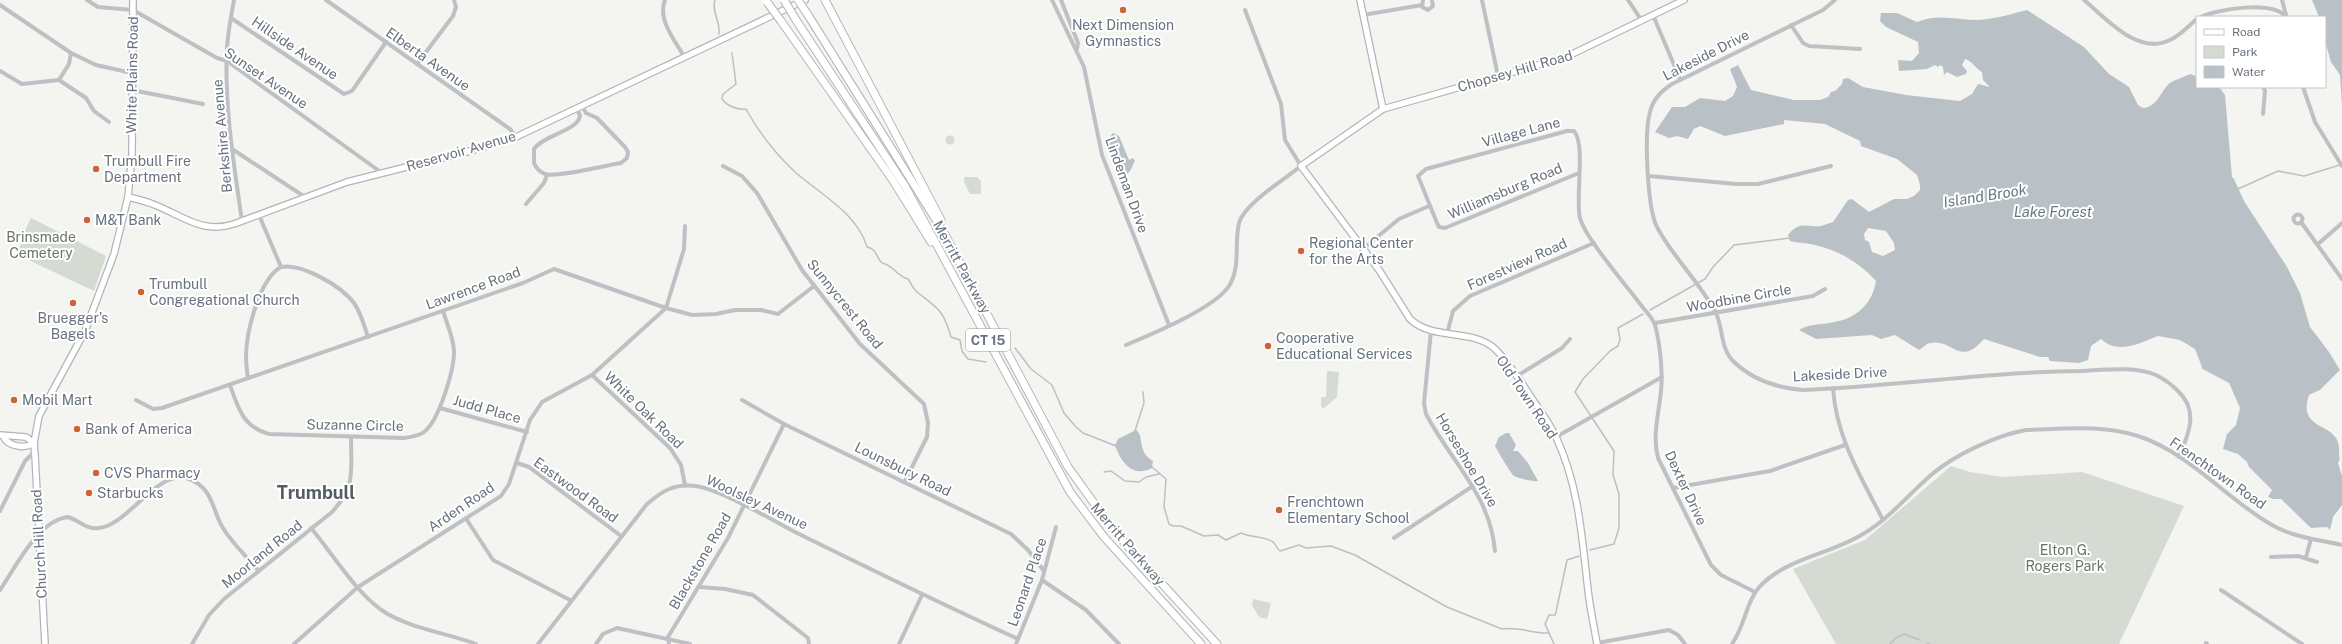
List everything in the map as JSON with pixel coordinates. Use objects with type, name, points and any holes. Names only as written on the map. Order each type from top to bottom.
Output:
[{"type":"highway","name":"Merritt Parkway","points":[[784,0],[905,186],[1070,492],[1104,537],[1201,644]]},
{"type":"highway","name":"Merritt Parkway","points":[[798,0],[907,172],[960,262],[1053,439],[1085,493],[1114,531],[1217,644]]},
{"type":"highway","points":[[825,0],[956,247],[960,262]]},
{"type":"highway","points":[[766,1],[892,178],[947,269],[954,275]]},
{"type":"main road","name":"White Plains Road","points":[[34,443],[40,414],[77,350],[92,314],[114,254],[128,197],[132,161],[134,0]]},
{"type":"main road","name":"Reservoir Avenue","points":[[128,197],[155,205],[199,226],[219,228],[242,222],[347,182],[487,146],[516,137],[684,56],[805,0]]},
{"type":"main road","points":[[1301,166],[1384,109],[1360,0]]},
{"type":"main road","name":"Chopsey Hill Road","points":[[1384,109],[1566,58],[1684,0]]},
{"type":"main road","name":"Old Town Road","points":[[1301,166],[1364,248],[1410,319],[1416,324],[1431,331],[1460,335],[1487,344],[1505,359],[1556,437],[1570,477],[1581,521],[1589,601],[1597,643]]},
{"type":"main road","points":[[2,435],[8,442],[21,447],[34,443]]},
{"type":"main road","points":[[2,435],[26,437],[34,443]]},
{"type":"main road","name":"Church Hill Road","points":[[34,443],[45,644]]},
{"type":"street","points":[[87,0],[98,7],[133,10]]},
{"type":"street","name":"Berkshire Avenue","points":[[234,0],[227,61],[232,149],[242,222]]},
{"type":"street","name":"Elberta Avenue","points":[[326,0],[510,129],[516,137]]},
{"type":"street","points":[[417,64],[453,16],[456,7],[454,0]]},
{"type":"street","points":[[665,0],[663,14],[666,24],[684,56]]},
{"type":"street","name":"Lindeman Drive","points":[[1052,0],[1068,36],[1077,49],[1090,94],[1097,139],[1102,155],[1169,325]]},
{"type":"street","name":"Lindeman Drive","points":[[1061,0],[1078,43],[1077,49]]},
{"type":"street","points":[[1363,15],[1422,2],[1424,9],[1429,10],[1433,6],[1432,0]]},
{"type":"street","points":[[1482,0],[1498,76]]},
{"type":"street","points":[[1628,0],[1642,21]]},
{"type":"street","name":"Lakeside Drive","points":[[1835,0],[1828,7],[1680,79],[1659,94],[1650,113],[1648,176],[1650,207],[1657,228],[1716,313],[1726,352],[1735,363],[1748,373],[1781,387],[1803,390],[2019,372],[2140,371],[2162,379],[2181,394],[2190,407],[2191,422],[2179,457]]},
{"type":"street","points":[[2084,0],[2129,36],[2151,45],[2174,39],[2196,20]]},
{"type":"street","points":[[2282,0],[2286,16]]},
{"type":"street","points":[[0,5],[71,53],[96,65],[132,73]]},
{"type":"street","points":[[2207,16],[2260,6],[2286,16]]},
{"type":"street","name":"Sunset Avenue","points":[[133,10],[217,58],[227,61],[382,173]]},
{"type":"street","points":[[1126,345],[1169,325],[1214,300],[1224,291],[1234,272],[1238,225],[1242,216],[1257,201],[1301,166],[1285,140],[1281,104],[1245,10]]},
{"type":"street","points":[[1653,15],[1680,79]]},
{"type":"street","name":"Hillside Avenue","points":[[231,18],[342,93],[347,94],[352,91],[386,42]]},
{"type":"street","points":[[1791,25],[1803,43],[1809,46],[1860,49]]},
{"type":"street","points":[[1068,36],[1074,34]]},
{"type":"street","points":[[59,80],[69,64],[71,53]]},
{"type":"street","points":[[0,71],[22,84],[59,80],[86,98],[94,111],[109,122]]},
{"type":"street","points":[[2263,114],[2265,91],[2264,88]]},
{"type":"street","points":[[2303,88],[2315,122],[2341,164]]},
{"type":"street","points":[[132,90],[203,104]]},
{"type":"street","points":[[579,107],[586,113],[596,118],[625,148],[628,152],[627,158],[621,163],[547,174],[535,166],[534,150],[543,141],[577,123],[580,116],[579,107]]},
{"type":"street","name":"Village Lane","points":[[1430,206],[1418,176],[1423,170],[1567,131],[1574,132],[1578,137],[1579,216],[1594,243]]},
{"type":"street","points":[[232,149],[305,197]]},
{"type":"street","name":"Sunnycrest Road","points":[[722,166],[742,176],[757,193],[802,270],[860,344],[924,404],[928,423],[927,437],[905,481]]},
{"type":"street","points":[[1648,176],[1736,184],[1758,184],[1830,166]]},
{"type":"street","name":"Williamsburg Road","points":[[1430,206],[1439,227],[1447,228],[1579,173]]},
{"type":"street","points":[[526,204],[544,183],[547,174]]},
{"type":"street","points":[[1364,248],[1399,219],[1430,206]]},
{"type":"street","points":[[259,215],[281,268]]},
{"type":"street","points":[[2301,222],[2342,279]]},
{"type":"street","points":[[2318,244],[2342,223]]},
{"type":"street","points":[[666,308],[684,249],[685,226]]},
{"type":"street","name":"Dexter Drive","points":[[1594,243],[1655,323],[1662,377],[1655,443],[1658,458],[1711,565],[1721,575],[1755,592]]},
{"type":"street","name":"Forestview Road","points":[[1447,334],[1453,311],[1470,296],[1594,243]]},
{"type":"street","points":[[248,378],[247,345],[257,304],[267,281],[281,268],[290,267],[311,272],[348,296],[358,311],[368,337]]},
{"type":"street","name":"Lawrence Road","points":[[136,400],[150,408],[159,409],[523,283],[554,269],[666,308],[703,316],[734,310],[761,310],[776,314],[782,312],[814,286]]},
{"type":"street","name":"Woodbine Circle","points":[[1655,323],[1813,296],[1825,289]]},
{"type":"street","name":"Arden Road","points":[[294,644],[358,587],[466,520],[501,496],[509,484],[535,410],[542,402],[592,376],[666,308]]},
{"type":"street","name":"Suzanne Circle","points":[[230,385],[243,417],[249,425],[260,431],[274,435],[351,437],[415,436],[430,426],[440,408],[454,353],[443,311]]},
{"type":"street","name":"Horseshoe Drive","points":[[1431,331],[1424,402],[1426,414],[1480,497],[1494,530],[1495,551]]},
{"type":"street","points":[[1517,376],[1562,348],[1570,338]]},
{"type":"street","name":"White Oak Road","points":[[592,376],[670,448],[681,465],[685,485]]},
{"type":"street","points":[[1556,437],[1662,377]]},
{"type":"street","points":[[1833,388],[1835,412],[1846,445],[1883,520]]},
{"type":"street","name":"Lounsbury Road","points":[[742,400],[784,424],[905,481],[1011,534],[1028,550],[1044,571]]},
{"type":"street","name":"Judd Place","points":[[440,408],[527,432]]},
{"type":"street","name":"Blackstone Road","points":[[668,637],[700,587],[744,506],[784,424]]},
{"type":"street","name":"Frenchtown Road","points":[[1732,644],[1741,629],[1755,592],[1775,572],[1859,537],[1883,520],[1944,465],[1984,444],[2014,432],[2084,428],[2114,430],[2147,439],[2179,457],[2272,525],[2285,531],[2311,539],[2342,546]]},
{"type":"street","name":"Moorland Road","points":[[192,644],[209,615],[224,599],[258,570],[332,512],[347,493],[351,471],[351,437]]},
{"type":"street","points":[[1673,488],[1770,471],[1846,445]]},
{"type":"street","points":[[0,511],[25,461],[35,451]]},
{"type":"street","name":"Eastwood Road","points":[[517,463],[529,468],[621,536]]},
{"type":"street","points":[[0,590],[39,533],[47,524],[68,517],[89,528],[106,526],[117,521],[160,483],[174,478],[191,480],[204,489],[215,507],[222,527],[258,570]]},
{"type":"street","name":"Woolsley Avenue","points":[[538,644],[570,600],[647,504],[657,495],[669,488],[685,485],[708,489],[922,595],[1018,639]]},
{"type":"street","points":[[1394,538],[1472,486]]},
{"type":"street","points":[[466,520],[493,560],[570,600]]},
{"type":"street","name":"Leonard Place","points":[[1016,644],[1042,580],[1056,527]]},
{"type":"street","points":[[312,528],[358,587],[376,606],[388,614],[476,644]]},
{"type":"street","points":[[2306,557],[2311,539]]},
{"type":"street","points":[[2272,557],[2306,557],[2316,562]]},
{"type":"street","points":[[1042,580],[1086,610],[1118,644]]},
{"type":"street","points":[[700,587],[725,589],[753,595],[808,638],[810,644]]},
{"type":"street","points":[[2221,590],[2302,644]]},
{"type":"street","points":[[899,644],[922,595]]},
{"type":"street","points":[[596,644],[603,634],[617,628],[668,637],[690,644]]},
{"type":"street","points":[[1597,643],[1668,630],[1678,635],[1686,644]]},
{"type":"street","points":[[668,637],[669,644]]},
{"type":"green space","points":[[948,136],[952,136],[954,140],[952,144],[948,144],[946,142],[946,138]]},
{"type":"green space","points":[[964,177],[977,177],[981,181],[981,194],[970,194],[964,182]]},
{"type":"green space","name":"Brinsmade Cemetery","points":[[31,218],[106,256],[94,291],[18,255],[23,235]]},
{"type":"green space","points":[[1327,371],[1339,372],[1337,397],[1323,409],[1321,406],[1321,397],[1326,397]]},
{"type":"green space","name":"Elton G. Rogers Park","points":[[1951,466],[1970,472],[2003,477],[2082,472],[2184,506],[2119,644],[1836,644],[1793,569],[1865,540]]},
{"type":"green space","points":[[1253,599],[1271,603],[1267,619],[1259,617],[1252,605]]},
{"type":"water","points":[[2312,0],[2342,0],[2342,105],[2340,75],[2331,62],[2326,44],[2326,16],[2319,16]]},
{"type":"water","name":"Lake Forest","points":[[2027,10],[2084,47],[2109,74],[2129,87],[2138,105],[2143,108],[2152,105],[2170,83],[2191,74],[2196,76],[2196,88],[2220,88],[2225,95],[2232,177],[2244,201],[2287,267],[2300,293],[2310,327],[2329,352],[2340,370],[2320,390],[2309,395],[2307,407],[2309,416],[2314,422],[2334,435],[2338,442],[2340,459],[2338,463],[2342,476],[2342,505],[2333,517],[2330,530],[2327,527],[2311,528],[2281,499],[2273,499],[2268,497],[2272,490],[2249,467],[2247,462],[2238,454],[2223,449],[2227,434],[2236,425],[2240,408],[2229,383],[2201,368],[2202,367],[2195,349],[2180,340],[2158,336],[2137,344],[2122,347],[2108,344],[2101,339],[2091,346],[2088,360],[2079,363],[2050,361],[2048,357],[2040,357],[1984,339],[1968,351],[1962,352],[1945,344],[1938,343],[1930,343],[1919,350],[1895,335],[1881,339],[1872,335],[1816,339],[1799,330],[1810,326],[1846,319],[1854,315],[1870,298],[1876,281],[1863,268],[1848,258],[1824,247],[1790,241],[1788,235],[1792,230],[1800,226],[1821,226],[1833,222],[1848,200],[1852,199],[1869,212],[1894,199],[1907,199],[1914,196],[1920,190],[1917,175],[1897,159],[1861,146],[1860,141],[1825,124],[1784,120],[1784,124],[1725,136],[1700,126],[1694,129],[1688,139],[1677,136],[1669,138],[1655,132],[1672,107],[1685,107],[1700,98],[1725,101],[1733,96],[1737,87],[1730,69],[1738,65],[1751,90],[1794,100],[1820,100],[1828,97],[1831,92],[1835,91],[1842,84],[1843,79],[1848,78],[1863,87],[1906,95],[1960,101],[1972,94],[1978,84],[1990,87],[1983,80],[1982,72],[1970,61],[1965,59],[1962,65],[1967,71],[1966,74],[1957,77],[1947,72],[1944,75],[1943,67],[1940,65],[1938,67],[1935,65],[1927,69],[1899,71],[1898,60],[1912,61],[1919,53],[1918,42],[1886,27],[1880,21],[1881,13],[1897,13],[1917,22],[1925,19],[1940,17],[1978,20]],"holes":[[[1868,228],[1886,231],[1894,243],[1895,250],[1883,256],[1872,252],[1869,242],[1865,240],[1864,234]]]},
{"type":"water","points":[[1113,133],[1119,136],[1129,160],[1133,158],[1135,161],[1127,174],[1123,171],[1110,149],[1110,137]]},
{"type":"water","points":[[1136,430],[1139,433],[1144,453],[1153,461],[1152,468],[1145,471],[1134,470],[1124,463],[1115,445],[1118,439]]},
{"type":"water","points":[[1509,433],[1516,445],[1513,451],[1518,451],[1528,463],[1538,481],[1516,477],[1510,471],[1495,446],[1499,437]]},
{"type":"waterway","points":[[715,0],[714,9],[719,25],[719,34]]},
{"type":"waterway","points":[[732,53],[736,84],[723,94],[722,99],[732,107],[746,109],[762,135],[788,165],[837,205],[855,224],[867,247],[875,251],[880,261],[904,278],[908,279],[913,288],[939,310],[951,337],[960,340],[962,351],[968,359],[986,362]]},
{"type":"waterway","name":"Island Brook","points":[[2238,189],[2278,171],[2304,176],[2340,165]]},
{"type":"waterway","name":"Island Brook","points":[[1650,310],[1705,279],[1713,267],[1734,245],[1790,238]]},
{"type":"waterway","name":"Island Brook","points":[[1590,550],[1614,544],[1619,528],[1619,494],[1613,475],[1614,451],[1575,392],[1583,379],[1610,351],[1618,346],[1620,339],[1618,328],[1643,314]]},
{"type":"waterway","points":[[1015,348],[1031,369],[1052,385],[1064,413],[1076,427],[1083,433],[1116,446]]},
{"type":"waterway","points":[[1135,431],[1144,403],[1143,392]]},
{"type":"waterway","points":[[1152,467],[1166,479],[1164,507],[1169,524],[1173,526],[1181,526],[1204,536],[1218,535],[1226,540],[1241,533],[1263,538],[1274,543],[1280,551],[1299,545],[1306,548],[1331,546],[1355,555],[1447,607],[1502,629],[1514,628],[1549,633]]},
{"type":"waterway","points":[[1104,472],[1111,471],[1125,481],[1139,482],[1146,477],[1159,474]]},
{"type":"waterway","name":"Island Brook","points":[[1554,644],[1545,624],[1549,615],[1555,615],[1567,560],[1579,556]]},
{"type":"waterway","points":[[1890,644],[1896,638],[1904,634],[1920,640]]},
{"type":"place","name":"Next Dimension Gymnastics","points":[[1123,10]]},
{"type":"place","name":"Trumbull Fire Department","points":[[96,169]]},
{"type":"place","name":"M&T Bank","points":[[87,220]]},
{"type":"place","name":"Regional Center for the Arts","points":[[1301,251]]},
{"type":"place","name":"Trumbull Congregational Church","points":[[141,292]]},
{"type":"place","name":"Bruegger's Bagels","points":[[73,303]]},
{"type":"place","name":"Cooperative Educational Services","points":[[1268,346]]},
{"type":"place","name":"Mobil Mart","points":[[14,400]]},
{"type":"place","name":"Bank of America","points":[[77,429]]},
{"type":"place","name":"CVS Pharmacy","points":[[96,473]]},
{"type":"place","name":"Starbucks","points":[[89,493]]},
{"type":"place","name":"Frenchtown Elementary School","points":[[1279,510]]},
{"type":"district","name":"Trumbull","points":[[316,493]]}]
